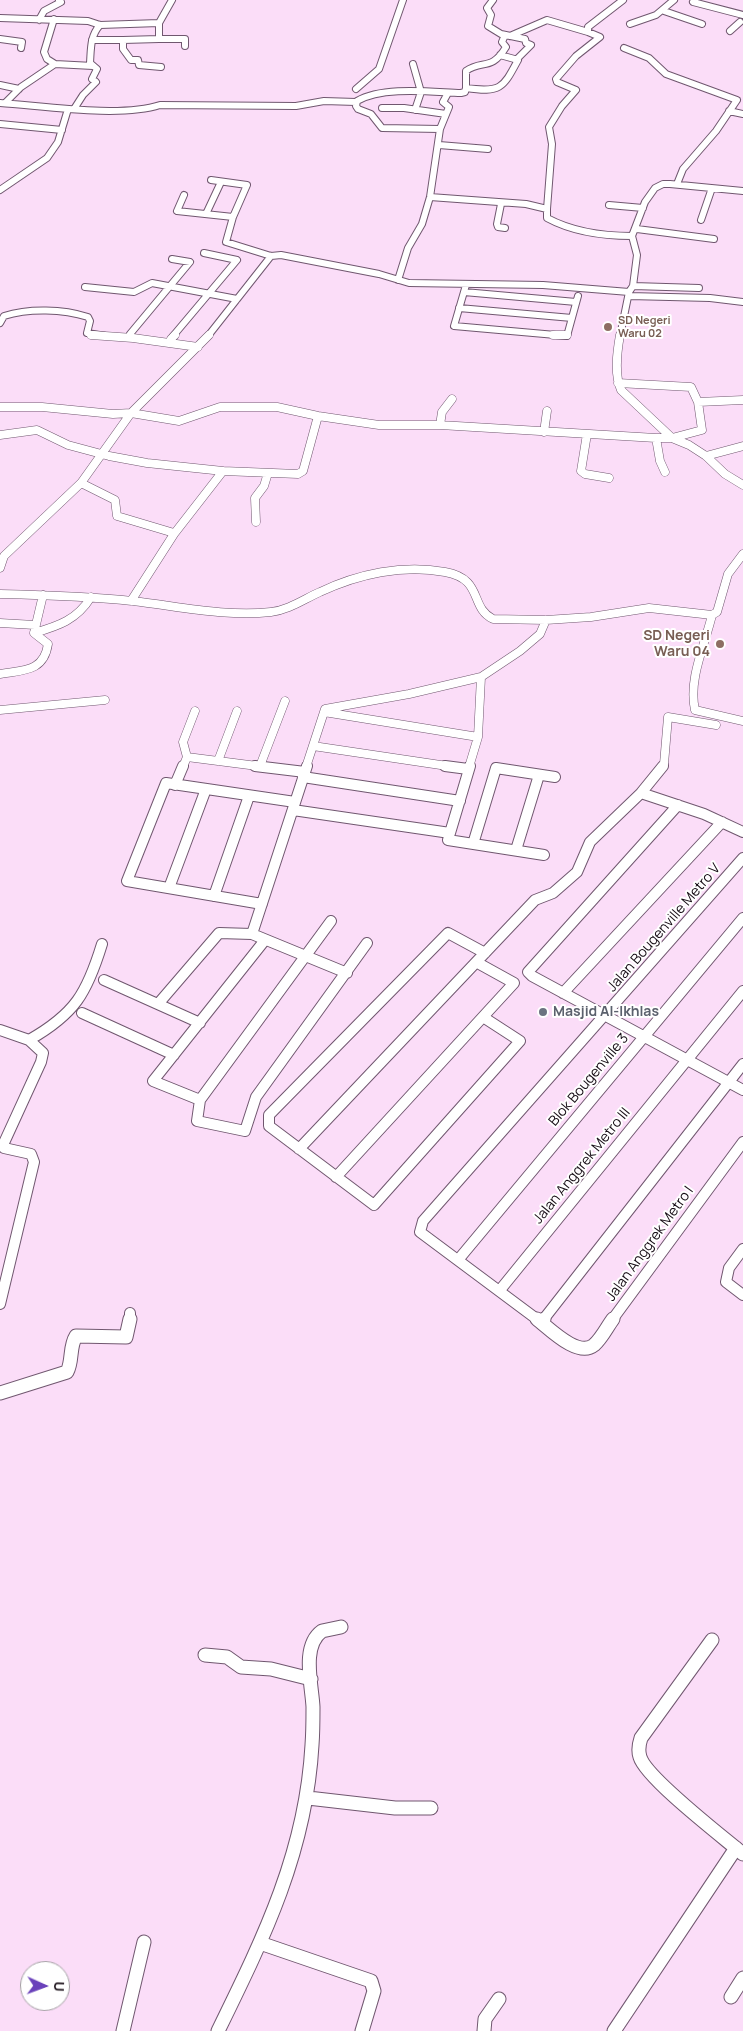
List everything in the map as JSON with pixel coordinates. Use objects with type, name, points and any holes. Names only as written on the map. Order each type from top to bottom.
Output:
[{"type":"street","points":[[39,20],[44,11],[61,2],[60,0]]},
{"type":"street","points":[[160,39],[159,23],[172,0]]},
{"type":"street","points":[[356,89],[379,69],[403,0]]},
{"type":"street","points":[[466,88],[486,89],[506,82],[518,58],[531,45],[526,43],[524,39],[508,36],[491,29],[487,25],[491,15],[487,8],[493,0]]},
{"type":"street","points":[[588,32],[588,27],[623,0]]},
{"type":"street","points":[[630,24],[664,11],[667,5],[674,0]]},
{"type":"street","points":[[695,0],[693,2],[742,19],[730,31]]},
{"type":"street","points":[[664,11],[702,24]]},
{"type":"street","points":[[0,18],[88,21],[100,25],[159,23]]},
{"type":"street","points":[[54,20],[50,30],[50,41],[44,52],[47,59],[55,64],[93,66]]},
{"type":"street","points":[[2,103],[71,109],[145,110],[160,105],[291,106],[324,101],[356,102],[362,97],[371,95],[421,92],[463,93],[466,88],[467,69],[476,65],[489,64],[506,47],[502,42],[508,36],[548,20],[600,37],[576,56],[556,79],[557,82],[576,90],[562,106],[549,128],[552,138],[553,158],[549,169],[547,218],[602,236],[632,236]]},
{"type":"street","points":[[0,190],[47,158],[58,142],[71,109],[96,82],[92,79],[97,69],[90,63],[92,40],[95,30],[100,25]]},
{"type":"street","points":[[0,39],[22,42],[22,48]]},
{"type":"street","points":[[92,40],[185,39],[185,46]]},
{"type":"street","points":[[123,40],[124,51],[131,60],[138,60],[139,64],[161,67]]},
{"type":"street","points":[[624,48],[649,58],[666,74],[740,99],[729,111],[709,141],[683,169],[677,184]]},
{"type":"street","points":[[500,55],[518,58]]},
{"type":"street","points":[[2,103],[55,64]]},
{"type":"street","points":[[413,64],[421,92],[415,110]]},
{"type":"street","points":[[0,85],[19,89]]},
{"type":"street","points":[[398,280],[408,248],[422,224],[430,197],[440,129],[449,106],[443,102],[448,93]]},
{"type":"street","points":[[356,102],[358,109],[371,114],[382,128],[440,129]]},
{"type":"street","points":[[382,108],[446,114]]},
{"type":"street","points":[[729,111],[743,114]]},
{"type":"street","points":[[0,124],[62,130]]},
{"type":"street","points":[[439,146],[488,149]]},
{"type":"street","points":[[212,180],[248,185],[233,217],[226,242],[271,256],[281,255],[422,284],[543,285],[743,302]]},
{"type":"street","points":[[206,214],[221,182]]},
{"type":"street","points":[[632,236],[637,229],[645,202],[658,185],[677,184],[743,191]]},
{"type":"street","points":[[701,220],[712,188]]},
{"type":"street","points":[[184,195],[176,211],[233,217]]},
{"type":"street","points":[[430,197],[501,204],[526,204],[547,209]]},
{"type":"street","points":[[501,204],[497,224],[498,227],[505,228]]},
{"type":"street","points":[[609,205],[643,208]]},
{"type":"street","points":[[637,229],[714,239]]},
{"type":"street","points":[[632,236],[637,255],[618,340],[618,383],[621,390],[648,418],[672,438],[689,445],[706,456],[719,470],[743,485]]},
{"type":"street","points":[[172,339],[237,260],[204,253]]},
{"type":"street","points":[[0,568],[2,556],[81,483],[132,413],[198,347],[271,256]]},
{"type":"street","points":[[130,334],[190,262],[172,259]]},
{"type":"street","points":[[85,288],[134,292],[152,283],[237,299]]},
{"type":"street","points":[[464,292],[577,299],[567,336],[454,326],[466,284]]},
{"type":"street","points":[[630,291],[699,288]]},
{"type":"street","points":[[459,308],[572,318]]},
{"type":"street","points":[[0,323],[4,316],[16,313],[76,314],[88,317],[90,321],[87,334],[198,347]]},
{"type":"street","points":[[0,407],[42,407],[113,414],[132,413],[179,421],[220,407],[277,407],[379,426],[440,425],[656,438],[672,438],[702,430],[698,402],[691,387],[618,383]]},
{"type":"street","points":[[440,425],[442,412],[452,398]]},
{"type":"street","points":[[698,402],[743,400]]},
{"type":"street","points":[[544,432],[547,411]]},
{"type":"street","points":[[0,435],[10,436],[39,430],[64,443],[101,454],[166,466],[268,474],[298,474],[304,472],[318,416]]},
{"type":"street","points":[[587,434],[581,471],[585,474],[609,478]]},
{"type":"street","points":[[656,438],[660,461],[665,472]]},
{"type":"street","points":[[706,456],[743,446]]},
{"type":"street","points":[[131,601],[147,572],[174,533],[223,471]]},
{"type":"street","points":[[256,522],[255,498],[264,486],[268,474]]},
{"type":"street","points":[[81,483],[114,500],[117,504],[115,512],[118,516],[174,533]]},
{"type":"street","points":[[743,554],[728,570],[724,581],[717,612],[712,616],[693,693],[693,707],[695,710],[743,721]]},
{"type":"street","points":[[0,594],[91,597],[207,611],[270,612],[284,609],[320,591],[355,577],[406,571],[438,571],[457,574],[472,584],[482,612],[488,618],[546,620],[590,617],[649,608],[712,616]]},
{"type":"street","points":[[34,629],[43,595]]},
{"type":"street","points":[[0,623],[34,629],[75,618],[84,611],[91,597]]},
{"type":"street","points":[[252,934],[325,709],[410,694],[481,677],[520,651],[540,634],[546,620]]},
{"type":"street","points":[[0,674],[30,670],[42,663],[46,656],[48,644],[34,629]]},
{"type":"street","points":[[481,677],[478,737],[448,840],[544,855]]},
{"type":"street","points":[[0,710],[105,700]]},
{"type":"street","points":[[260,766],[285,701]]},
{"type":"street","points":[[175,785],[188,757],[183,742],[195,711]]},
{"type":"street","points":[[218,761],[237,711]]},
{"type":"street","points":[[324,712],[478,737]]},
{"type":"street","points":[[299,1149],[535,900],[553,893],[577,872],[590,842],[641,792],[664,764],[668,717],[716,725]]},
{"type":"street","points":[[313,746],[468,769]]},
{"type":"street","points":[[188,757],[260,766],[460,801]]},
{"type":"street","points":[[473,844],[496,768],[555,777]]},
{"type":"street","points":[[516,850],[539,775]]},
{"type":"street","points":[[262,904],[127,881],[166,784],[249,796],[294,806],[450,833]]},
{"type":"street","points":[[169,888],[206,789]]},
{"type":"street","points":[[641,792],[722,822],[743,832]]},
{"type":"street","points":[[214,896],[249,796]]},
{"type":"street","points":[[678,805],[528,972],[532,976],[743,1090]]},
{"type":"street","points":[[563,993],[722,822]]},
{"type":"street","name":"Jalan Bougenville Metro V","points":[[574,1346],[421,1234],[420,1227],[743,858]]},
{"type":"street","name":"Blok Bougenville 3","points":[[458,1260],[743,918]]},
{"type":"street","points":[[331,922],[200,1100],[197,1121],[245,1131],[256,1097],[367,943]]},
{"type":"street","points":[[158,1004],[219,932],[252,934],[347,973]]},
{"type":"street","points":[[483,1017],[520,1041],[374,1205],[269,1126],[270,1115],[448,933],[485,953]]},
{"type":"street","points":[[200,1100],[153,1081],[266,940]]},
{"type":"street","points":[[29,1040],[49,1030],[78,1001],[94,974],[102,944]]},
{"type":"street","points":[[336,1176],[514,983],[476,962]]},
{"type":"street","points":[[104,980],[200,1023]]},
{"type":"street","name":"Jalan Anggrek Metro III","points":[[500,1290],[743,991]]},
{"type":"street","points":[[82,1013],[174,1055]]},
{"type":"street","points":[[0,1030],[29,1040],[41,1049],[43,1056],[3,1144],[4,1148],[8,1150],[31,1154],[34,1162],[0,1304]]},
{"type":"street","points":[[542,1322],[743,1064]]},
{"type":"street","name":"Jalan Anggrek Metro I","points":[[574,1346],[581,1350],[588,1350],[596,1344],[743,1142]]},
{"type":"street","points":[[743,1249],[727,1271],[726,1276],[726,1282],[743,1295]]},
{"type":"street","points":[[0,1393],[67,1372],[71,1366],[73,1341],[76,1336],[125,1338],[129,1328],[130,1313]]},
{"type":"street","points":[[218,2031],[260,1943],[291,1861],[308,1798],[313,1709],[311,1658],[315,1637],[328,1628],[342,1627]]},
{"type":"street","points":[[614,2031],[739,1851],[656,1780],[643,1764],[639,1752],[641,1738],[712,1640]]},
{"type":"street","points":[[205,1655],[227,1657],[241,1667],[271,1669],[311,1679]]},
{"type":"street","points":[[308,1798],[395,1808],[431,1808]]},
{"type":"street","points":[[123,2031],[144,1942]]},
{"type":"street","points":[[260,1943],[371,1981],[374,1991],[362,2031]]},
{"type":"street","points":[[731,1997],[743,1978]]},
{"type":"street","points":[[484,2031],[485,2020],[500,1999]]},
{"type":"place","name":"SD Negeri Waru 02","points":[[608,327]]},
{"type":"place","name":"SD Negeri Waru 04","points":[[720,644]]},
{"type":"place","name":"Masjid Al-Ikhlas","points":[[543,1012]]}]
